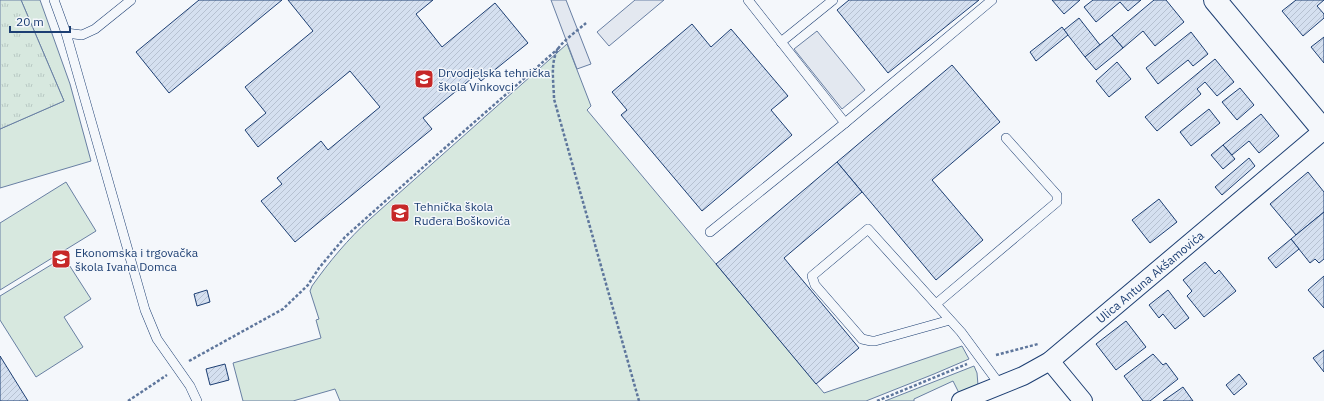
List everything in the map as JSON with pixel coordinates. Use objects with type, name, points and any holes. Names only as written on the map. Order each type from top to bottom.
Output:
[{"type":"main road","points":[[1215,0],[1324,130]]},
{"type":"street","name":"Ulica Antuna Akšamovića","points":[[961,401],[1023,376],[1050,361],[1324,130]]},
{"type":"street","points":[[1050,361],[1083,401]]},
{"type":"lane","points":[[54,0],[66,33],[145,310],[157,339],[190,386],[197,401]]},
{"type":"lane","points":[[66,33],[82,34],[95,29],[131,0]]},
{"type":"lane","points":[[748,0],[845,123]]},
{"type":"lane","points":[[781,42],[833,0]]},
{"type":"lane","points":[[710,232],[845,123],[992,0]]},
{"type":"lane","points":[[936,304],[1057,202],[1056,195],[1006,138]]},
{"type":"lane","points":[[950,320],[871,342],[862,339],[815,285],[812,276],[868,229],[961,332],[1000,385]]},
{"type":"path","points":[[128,401],[178,368],[283,309],[308,285],[319,268],[345,237],[586,23]]},
{"type":"path","points":[[560,47],[554,63],[554,99],[639,401]]},
{"type":"path","points":[[876,401],[980,358],[1008,353],[1044,343]]},
{"type":"green space","points":[[0,0],[21,0],[64,101],[0,129]]},
{"type":"green space","points":[[21,0],[40,0],[70,84],[91,161],[0,188],[0,129],[64,101]]},
{"type":"green space","points":[[567,44],[591,106],[587,110],[824,393],[962,346],[969,359],[866,401],[340,401],[335,389],[293,401],[243,401],[233,363],[321,338],[316,320],[319,319],[310,291],[318,277],[339,251],[370,219]]},
{"type":"green space","points":[[66,182],[96,231],[0,290],[0,223]]},
{"type":"green space","points":[[64,257],[91,299],[64,317],[83,347],[36,377],[0,320],[0,296]]},
{"type":"green space","points":[[974,366],[977,373],[978,385],[959,393],[953,381],[914,399],[914,401],[885,401]]},
{"type":"shaded area","points":[[551,0],[566,0],[591,64],[577,69]]},
{"type":"shaded area","points":[[635,0],[664,0],[609,46],[597,32]]},
{"type":"shaded area","points":[[817,31],[865,90],[842,109],[794,49]]},
{"type":"building","points":[[199,0],[282,0],[169,93],[136,52]]},
{"type":"building","points":[[288,0],[433,0],[416,14],[442,47],[495,3],[528,43],[481,81],[476,75],[423,118],[432,129],[295,242],[261,201],[282,184],[277,178],[321,141],[328,150],[380,107],[350,71],[258,147],[245,130],[266,113],[245,87],[313,31]]},
{"type":"building","points":[[849,0],[979,0],[888,73],[837,10]]},
{"type":"building","points":[[1052,0],[1080,0],[1064,14]]},
{"type":"building","points":[[1093,0],[1141,0],[1128,11],[1120,2],[1096,22],[1084,7]]},
{"type":"building","points":[[1154,0],[1166,0],[1184,22],[1155,46],[1143,31],[1123,48],[1112,35]]},
{"type":"building","points":[[1296,0],[1324,0],[1317,6],[1324,14],[1324,18],[1303,36],[1282,11]]},
{"type":"building","points":[[1079,18],[1100,45],[1085,57],[1064,30]]},
{"type":"building","points":[[692,24],[711,47],[731,29],[788,96],[771,110],[792,135],[702,211],[621,115],[627,110],[612,92]]},
{"type":"building","points":[[1062,27],[1068,35],[1036,61],[1030,52]]},
{"type":"building","points":[[1191,32],[1208,54],[1193,66],[1188,60],[1158,84],[1146,68]]},
{"type":"building","points":[[1112,35],[1123,48],[1096,70],[1085,57]]},
{"type":"building","points":[[1324,37],[1324,63],[1311,47]]},
{"type":"building","points":[[1215,59],[1234,82],[1217,96],[1205,82],[1197,89],[1201,94],[1157,131],[1145,117]]},
{"type":"building","points":[[1117,62],[1131,79],[1109,97],[1096,81]]},
{"type":"building","points":[[952,65],[1000,122],[932,180],[983,240],[936,280],[837,162]]},
{"type":"building","points":[[1240,88],[1254,105],[1237,120],[1222,102]]},
{"type":"building","points":[[1209,109],[1220,123],[1191,146],[1180,132]]},
{"type":"building","points":[[1261,114],[1279,136],[1259,153],[1249,141],[1232,155],[1223,145]]},
{"type":"building","points":[[1223,145],[1235,159],[1223,169],[1211,155]]},
{"type":"building","points":[[1249,158],[1255,166],[1222,195],[1215,187]]},
{"type":"building","points":[[837,162],[862,192],[784,258],[859,348],[816,384],[716,264]]},
{"type":"building","points":[[1308,172],[1324,192],[1324,212],[1296,235],[1270,204]]},
{"type":"building","points":[[1159,199],[1177,222],[1150,243],[1132,220]]},
{"type":"building","points":[[1324,212],[1324,259],[1319,263],[1315,259],[1310,263],[1291,239]]},
{"type":"building","points":[[1291,239],[1299,249],[1276,268],[1268,258]]},
{"type":"building","points":[[1205,262],[1215,274],[1219,270],[1236,291],[1204,317],[1187,296],[1192,291],[1183,280]]},
{"type":"building","points":[[1324,276],[1324,308],[1308,290]]},
{"type":"building","points":[[207,290],[210,302],[197,306],[194,294]]},
{"type":"building","points":[[1168,290],[1189,318],[1175,329],[1163,314],[1159,318],[1149,305]]},
{"type":"building","points":[[1126,321],[1146,347],[1116,370],[1096,344]]},
{"type":"building","points":[[1324,350],[1324,372],[1313,358]]},
{"type":"building","points":[[1153,354],[1163,365],[1166,363],[1178,379],[1150,401],[1143,401],[1124,376]]},
{"type":"building","points":[[0,356],[28,401],[0,401]]},
{"type":"building","points":[[225,364],[229,380],[210,385],[206,369]]},
{"type":"building","points":[[1239,374],[1247,384],[1234,395],[1226,385]]},
{"type":"building","points":[[1183,387],[1193,401],[1163,401]]},
{"type":"place","name":"Drvodjelska tehnička škola Vinkovci","points":[[424,79]]},
{"type":"place","name":"Tehnička škola Ruđera Boškovića","points":[[400,213]]},
{"type":"place","name":"Ekonomska i trgovačka škola Ivana Domca","points":[[61,259]]}]
